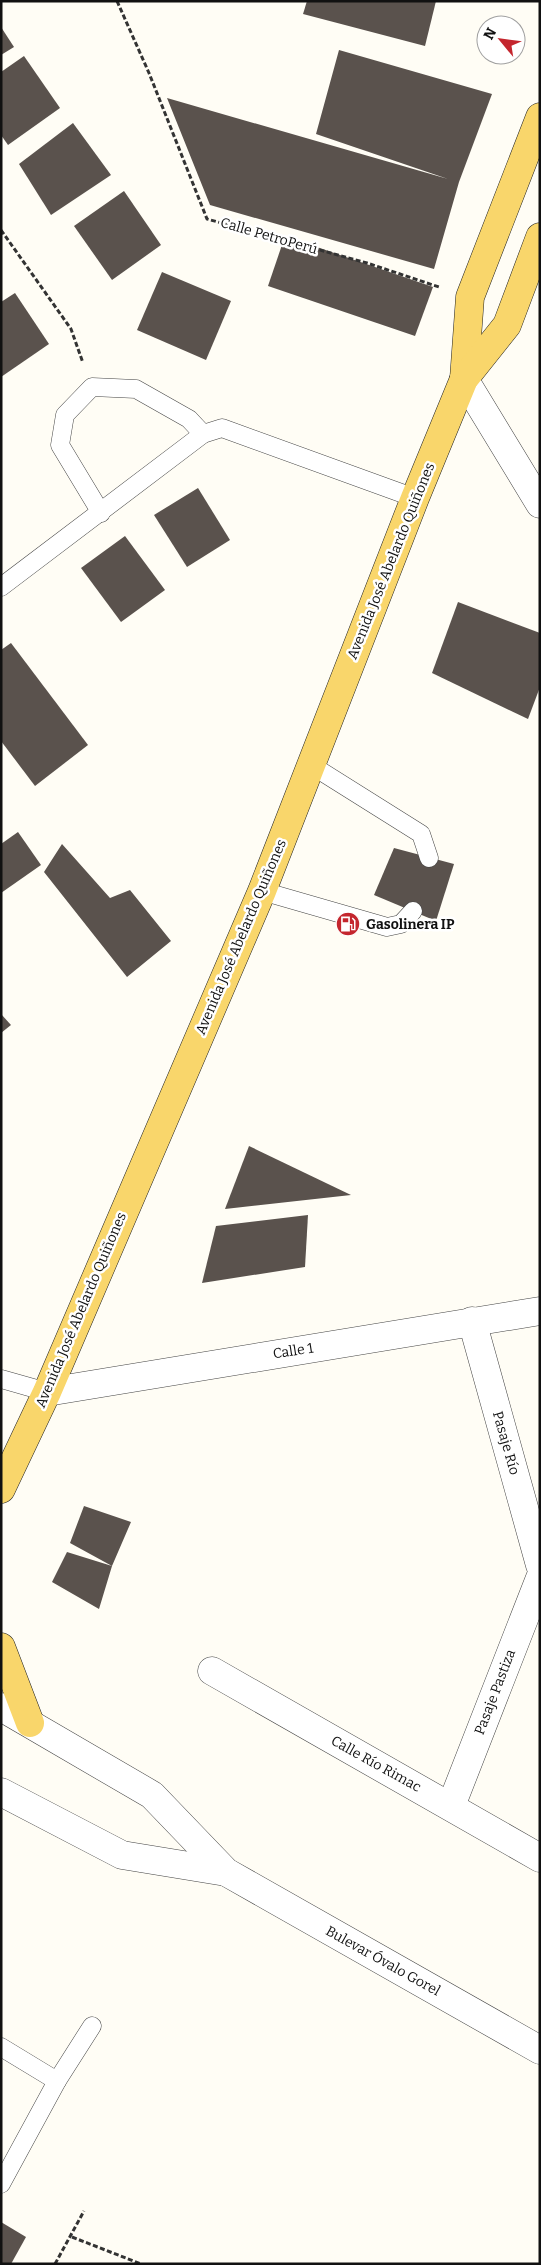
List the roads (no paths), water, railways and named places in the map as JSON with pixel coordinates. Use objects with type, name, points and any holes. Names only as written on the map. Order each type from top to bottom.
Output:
[{"type":"main road","name":"Avenida José Abelardo Quiñones","points":[[464,379],[470,297],[540,117]]},
{"type":"main road","name":"Avenida José Abelardo Quiñones","points":[[1,1489],[47,1392],[262,890],[415,498],[464,379],[507,325],[540,237]]},
{"type":"main road","points":[[1,1647],[30,1723]]},
{"type":"street","points":[[464,379],[540,504]]},
{"type":"street","name":"Calle 1","points":[[47,1392],[540,1310]]},
{"type":"street","name":"Pasaje Río","points":[[472,1321],[530,1500],[540,1565]]},
{"type":"street","name":"Pasaje Pastiza","points":[[451,1806],[540,1578]]},
{"type":"street","name":"Calle Río Rimac","points":[[212,1671],[540,1858]]},
{"type":"street","name":"Bulevar Óvalo Gorel","points":[[1,1707],[152,1795],[226,1872],[540,2050]]},
{"type":"street","name":"Bulevar Óvalo Gorel","points":[[1,1792],[122,1855],[226,1872]]},
{"type":"lane","points":[[102,513],[60,444],[66,415],[92,387],[136,389],[190,419],[203,434]]},
{"type":"lane","points":[[1,587],[102,513],[203,434],[222,428],[415,498]]},
{"type":"lane","points":[[311,765],[421,834],[429,858]]},
{"type":"lane","points":[[262,890],[387,927],[401,924],[413,911]]},
{"type":"lane","points":[[1,1380],[47,1392]]},
{"type":"lane","points":[[1,2184],[58,2081],[92,2026]]},
{"type":"lane","points":[[1,2047],[58,2081]]},
{"type":"place","name":"Gasolinera IP","points":[[348,924]]}]
